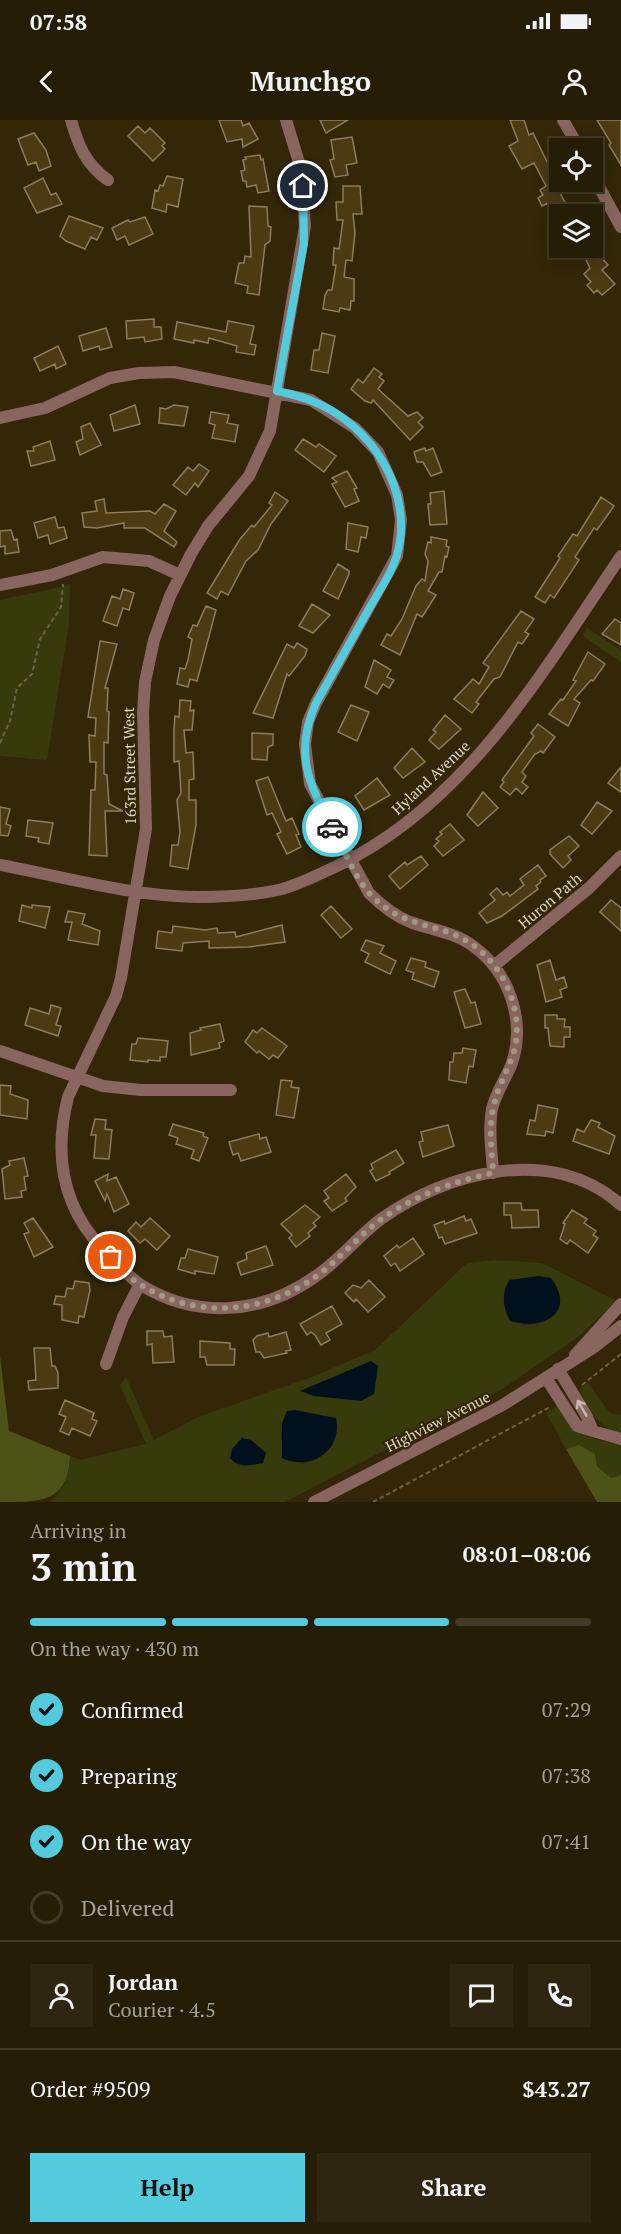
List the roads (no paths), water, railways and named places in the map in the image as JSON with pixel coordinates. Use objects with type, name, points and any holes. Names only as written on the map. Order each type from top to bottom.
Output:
[{"type":"street","points":[[71,120],[82,153],[96,171],[108,180]]},
{"type":"street","name":"163rd Street West","points":[[286,120],[301,169],[305,226],[270,431],[256,465],[208,526],[180,575],[158,626],[145,682],[142,741],[147,814],[137,891],[116,996],[68,1097],[60,1132],[61,1167],[69,1196],[85,1230],[140,1284],[166,1298],[191,1306],[219,1309],[259,1305],[290,1292],[319,1274],[369,1229],[406,1204],[447,1185],[493,1173],[538,1169],[562,1173],[600,1189],[621,1205]]},
{"type":"street","points":[[563,120],[573,138]]},
{"type":"street","points":[[602,192],[621,227]]},
{"type":"street","points":[[0,418],[35,411],[99,382],[139,373],[174,372],[277,391],[320,404],[355,428],[372,445],[393,481],[400,513],[400,542],[394,563],[316,703],[305,734],[305,761],[310,784],[363,885],[379,903],[408,921],[461,938],[495,965],[512,1000],[517,1032],[512,1063],[492,1110],[490,1131],[493,1173]]},
{"type":"street","name":"Hyland Avenue","points":[[0,865],[137,891],[198,897],[262,893],[299,884],[350,860],[379,843],[420,812],[484,749],[528,693],[621,556]]},
{"type":"street","points":[[0,585],[52,575],[103,557],[149,561],[180,575]]},
{"type":"street","name":"Huron Path","points":[[495,965],[620,860]]},
{"type":"street","points":[[0,1051],[76,1078],[119,1089],[231,1090]]},
{"type":"street","points":[[106,1364],[123,1317],[140,1284]]},
{"type":"street","name":"Highview Avenue","points":[[571,1361],[621,1304]]},
{"type":"street","name":"Highview Avenue","points":[[314,1502],[480,1417],[546,1378],[621,1326]]},
{"type":"street","points":[[558,1369],[593,1431]]},
{"type":"street","points":[[546,1378],[577,1426],[621,1439]]},
{"type":"water","points":[[539,1276],[551,1278],[558,1290],[560,1301],[558,1310],[544,1321],[522,1323],[510,1321],[504,1301],[509,1280]]},
{"type":"water","points":[[371,1361],[378,1366],[374,1394],[361,1401],[314,1396],[300,1391]]},
{"type":"water","points":[[295,1410],[336,1418],[335,1440],[330,1448],[314,1460],[293,1462],[282,1458],[282,1423],[287,1411]]},
{"type":"water","points":[[242,1438],[251,1440],[266,1453],[263,1463],[241,1465],[230,1458],[232,1449]]}]
